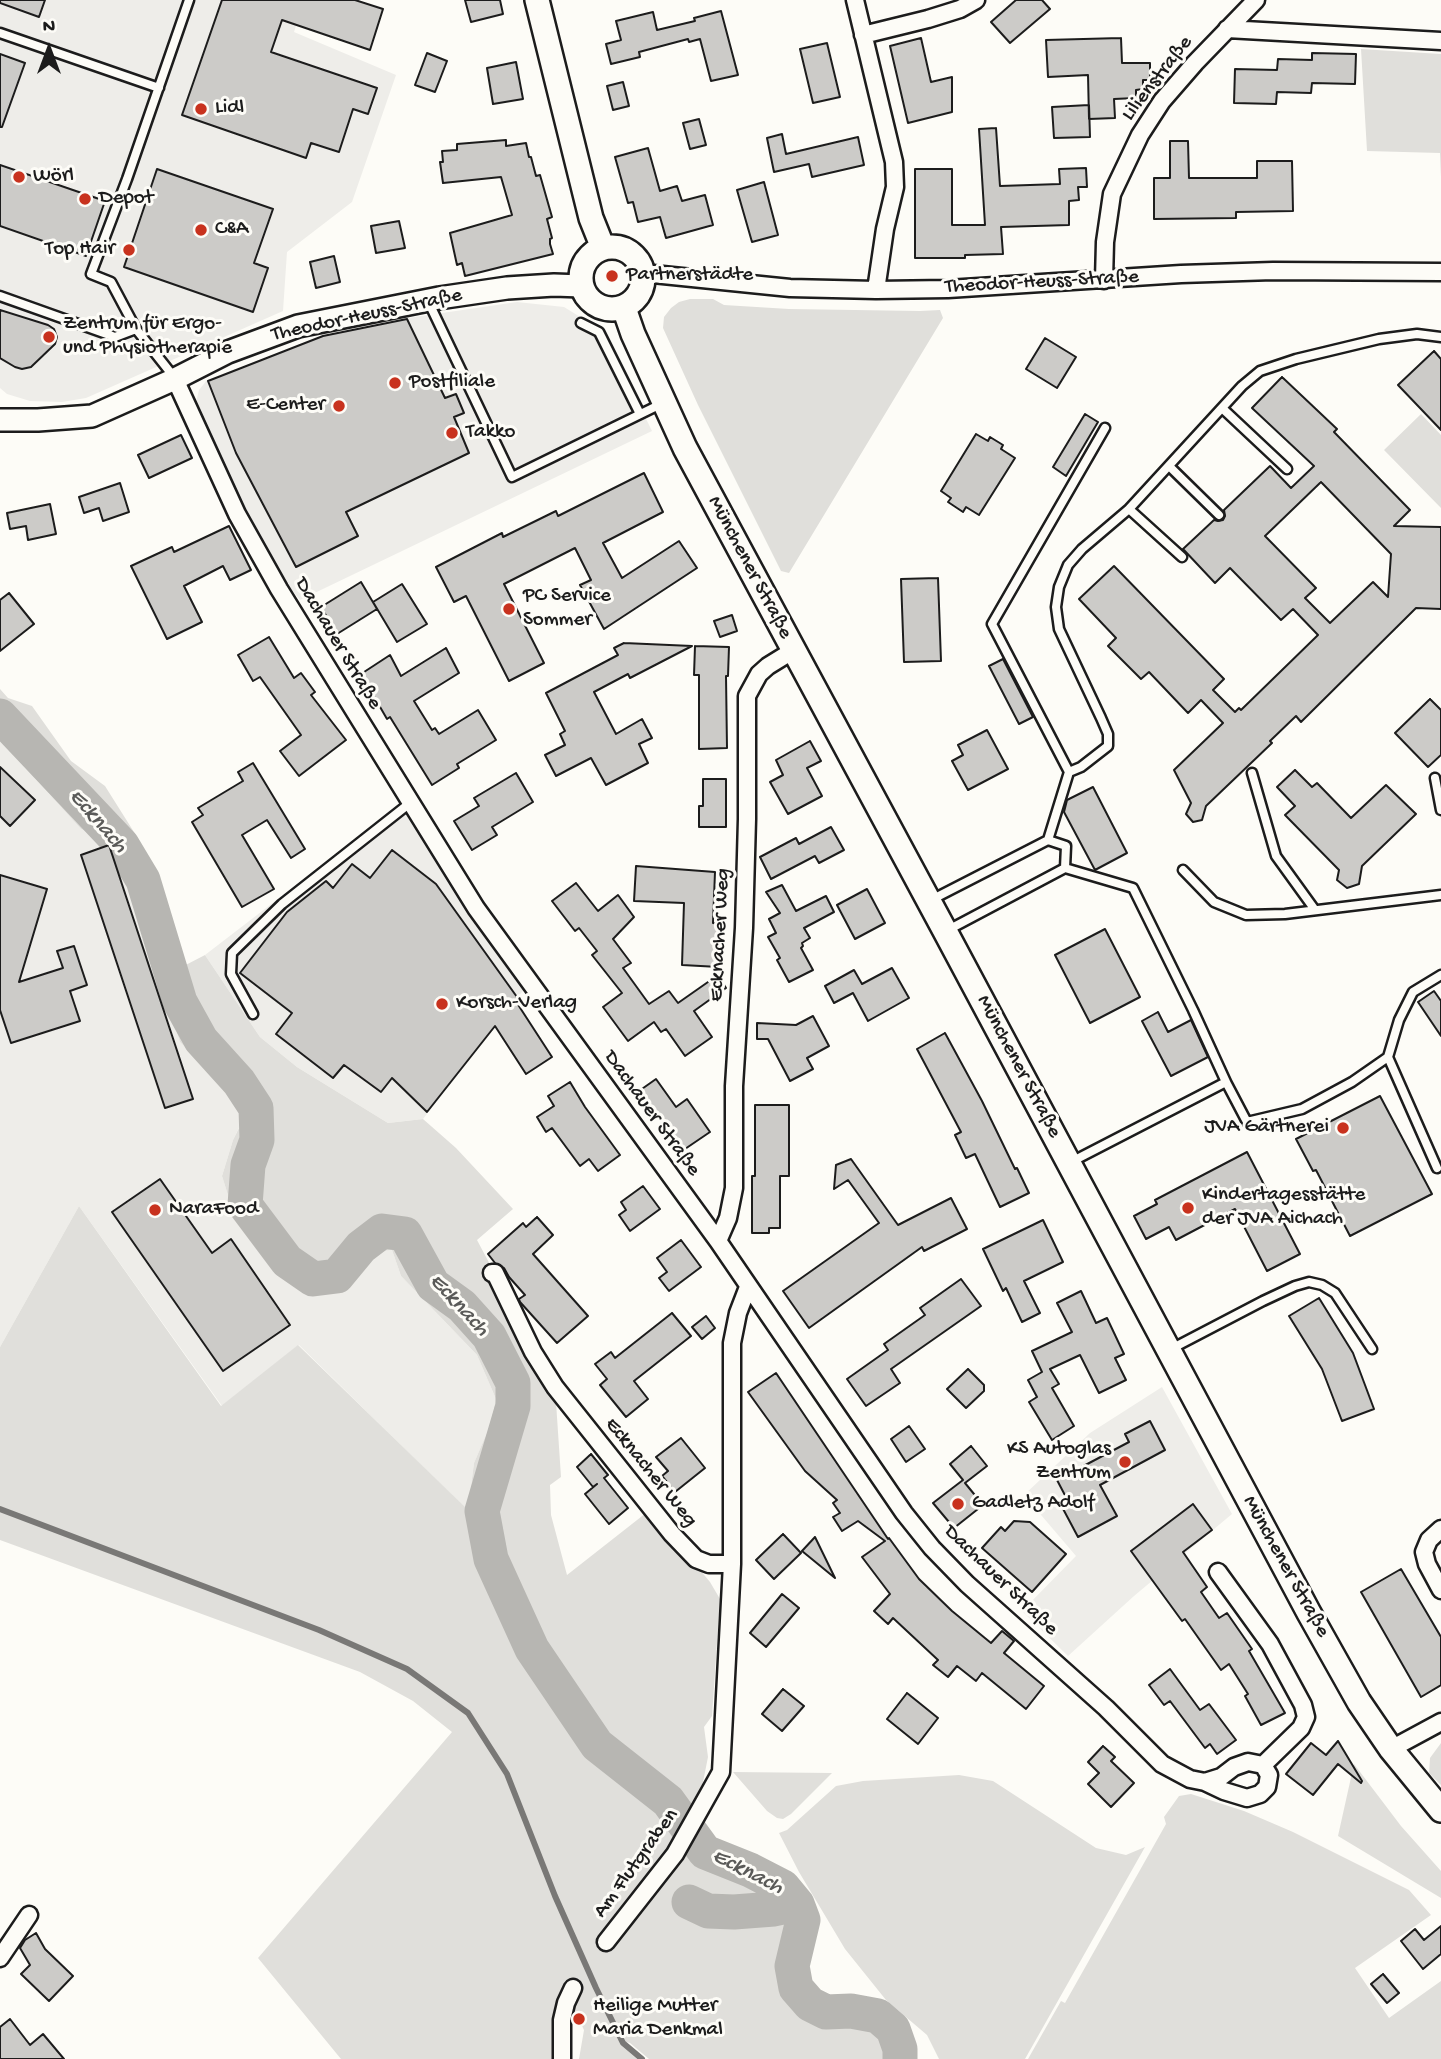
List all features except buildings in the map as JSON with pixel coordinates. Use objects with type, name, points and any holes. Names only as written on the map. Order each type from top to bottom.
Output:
[{"type":"main road","points":[[537,0],[591,218],[603,248]]},
{"type":"main road","points":[[616,247],[629,252],[638,261],[643,273],[639,294],[624,308],[596,305],[586,295],[582,286],[582,271],[586,262],[593,253],[603,248],[616,247]]},
{"type":"main road","name":"Münchener Straße","points":[[624,308],[633,334],[685,448],[1309,1613],[1359,1702],[1391,1749],[1441,1810]]},
{"type":"street","points":[[855,0],[894,162],[895,187],[885,229],[876,290]]},
{"type":"street","points":[[863,35],[939,16],[976,0]]},
{"type":"street","name":"Lilienstraße","points":[[1104,280],[1105,243],[1112,194],[1140,135],[1162,102],[1195,63],[1256,0]]},
{"type":"street","points":[[1227,29],[1441,41]]},
{"type":"street","name":"Theodor-Heuss-Straße","points":[[643,273],[790,288],[876,290],[971,288],[1181,274],[1273,271],[1441,272]]},
{"type":"street","name":"Theodor-Heuss-Straße","points":[[0,420],[92,416],[228,352],[298,326],[431,308],[507,288],[582,286]]},
{"type":"street","name":"Dachauer Straße","points":[[175,379],[237,514],[273,579],[476,908],[718,1241],[904,1513],[932,1548],[967,1584],[1106,1708],[1161,1764],[1190,1779],[1247,1798],[1260,1794],[1267,1787],[1269,1774],[1262,1765]]},
{"type":"street","name":"Ecknacher Weg","points":[[718,1241],[728,1218],[734,1188],[734,1086],[744,928],[747,819],[747,696],[758,674],[793,650]]},
{"type":"street","name":"Ecknacher Weg","points":[[492,1273],[495,1273],[533,1353],[555,1387],[678,1541],[696,1559],[709,1563],[732,1564]]},
{"type":"street","name":"Ecknacher Weg","points":[[721,1772],[732,1564],[732,1343],[738,1313],[748,1287]]},
{"type":"street","points":[[1441,1530],[1429,1540],[1424,1552],[1427,1564],[1441,1590]]},
{"type":"street","points":[[1205,1782],[1221,1777],[1234,1767],[1248,1762],[1262,1765],[1301,1728],[1306,1717],[1303,1704],[1270,1644],[1218,1572]]},
{"type":"street","points":[[1391,1749],[1441,1722]]},
{"type":"street","name":"Am Flutgraben","points":[[606,1942],[675,1854],[721,1772]]},
{"type":"street","points":[[0,1958],[29,1915]]},
{"type":"street","points":[[562,2059],[562,2020],[573,1987]]},
{"type":"lane","points":[[175,379],[136,329],[111,282],[91,274],[189,0]]},
{"type":"lane","points":[[0,33],[159,88]]},
{"type":"lane","points":[[0,296],[115,337],[136,329]]},
{"type":"lane","points":[[431,308],[512,477],[664,403]]},
{"type":"lane","points":[[581,323],[599,332],[640,414]]},
{"type":"lane","points":[[1069,772],[1081,767],[1108,746],[1108,734],[1059,629],[1056,607],[1059,587],[1068,565],[1082,549],[1129,509],[1242,386],[1260,371],[1296,359],[1379,339],[1417,334],[1441,337]]},
{"type":"lane","points":[[1222,408],[1287,469]]},
{"type":"lane","points":[[1048,840],[1069,772],[992,624],[1105,428]]},
{"type":"lane","points":[[1169,466],[1219,515]]},
{"type":"lane","points":[[1129,509],[1182,557]]},
{"type":"lane","points":[[1252,773],[1276,856],[1315,910]]},
{"type":"lane","points":[[1435,778],[1441,810]]},
{"type":"lane","points":[[253,1014],[231,974],[232,953],[282,904],[410,803]]},
{"type":"lane","points":[[929,901],[1048,840],[1066,846],[1065,868]]},
{"type":"lane","points":[[946,931],[1065,868],[1133,888],[1247,1122],[1302,1109],[1352,1082],[1388,1057],[1399,1020],[1413,992],[1441,975]]},
{"type":"lane","points":[[1183,870],[1214,902],[1246,915],[1286,914],[1441,895]]},
{"type":"lane","points":[[1388,1057],[1437,1168]]},
{"type":"lane","points":[[1069,1163],[1226,1082]]},
{"type":"lane","points":[[1168,1350],[1263,1301],[1309,1282],[1322,1285],[1335,1293],[1372,1349]]},
{"type":"shaded area","points":[[0,0],[304,0],[294,32],[396,75],[352,202],[287,252],[283,311],[86,398],[62,402],[30,401],[7,394],[0,388]]},
{"type":"shaded area","points":[[1361,49],[1441,54],[1441,177],[1440,153],[1367,151]]},
{"type":"shaded area","points":[[690,299],[713,299],[724,305],[789,309],[940,310],[943,318],[789,573],[781,571],[698,405],[663,328],[664,317],[671,308]]},
{"type":"shaded area","points":[[517,302],[564,307],[603,331],[652,431],[300,600],[279,574],[224,466],[196,402],[199,390],[207,380],[323,336],[408,318]]},
{"type":"shaded area","points":[[1421,414],[1441,435],[1441,508],[1384,450]]},
{"type":"shaded area","points":[[0,689],[8,698],[32,706],[71,761],[105,786],[139,840],[153,880],[176,970],[205,955],[260,1037],[297,1067],[388,1123],[423,1119],[456,1148],[513,1209],[477,1240],[555,1387],[561,1477],[550,1485],[551,1515],[567,1575],[646,1513],[685,1562],[700,1570],[720,1599],[712,1716],[704,1727],[708,1757],[701,1792],[677,1835],[615,1920],[642,1913],[687,1852],[704,1865],[748,1877],[773,1889],[773,1904],[712,1903],[686,1891],[675,1895],[679,1905],[705,1919],[727,1924],[752,1917],[781,1916],[793,1920],[794,1928],[780,1964],[786,1992],[803,2017],[827,2025],[854,2018],[876,2022],[887,2032],[893,2050],[892,2059],[649,2059],[630,2043],[619,2040],[637,2059],[579,2059],[584,2030],[565,1991],[559,1999],[556,2018],[555,2059],[341,2059],[258,1958],[452,1732],[413,1701],[360,1672],[0,1540],[0,1347],[79,1206],[221,1406],[298,1345],[468,1510],[474,1463],[489,1428],[496,1399],[477,1355],[401,1276],[392,1250],[375,1252],[349,1283],[318,1294],[264,1250],[232,1208],[222,1176],[233,1140],[245,1116],[237,1095],[220,1083],[180,1042],[112,843],[81,829],[0,740]]},
{"type":"shaded area","points":[[0,740],[81,829],[112,843],[180,1042],[220,1083],[237,1095],[245,1115],[233,1140],[222,1176],[232,1208],[264,1250],[290,1274],[318,1294],[349,1283],[375,1252],[392,1250],[401,1276],[477,1355],[496,1399],[489,1428],[474,1463],[468,1511],[299,1345],[222,1406],[79,1206],[0,1347]]},
{"type":"shaded area","points":[[400,805],[470,915],[525,988],[423,1119],[388,1123],[297,1067],[260,1037],[205,955]]},
{"type":"shaded area","points":[[1162,1387],[1232,1514],[1134,1596],[1068,1656],[1022,1611],[1076,1556],[1024,1495],[1090,1433]]},
{"type":"shaded area","points":[[1441,1743],[1441,1785],[1429,1773],[1430,1758]]},
{"type":"shaded area","points":[[1354,1764],[1401,1826],[1441,1871],[1441,1898],[1338,1836]]},
{"type":"shaded area","points":[[733,1772],[832,1773],[783,1819],[767,1811]]},
{"type":"shaded area","points":[[959,1775],[993,1781],[1096,1848],[1126,1855],[1145,1847],[1025,2059],[939,2059],[927,2035],[886,2000],[845,1949],[779,1833],[787,1830],[836,1786],[863,1781]]},
{"type":"shaded area","points":[[1191,1794],[1244,1811],[1293,1832],[1409,1890],[1431,1915],[1355,1968],[1389,2018],[1441,1981],[1441,2059],[1028,2059],[1061,2001],[1065,2003],[1166,1824],[1164,1817],[1179,1796]]},
{"type":"waterway","name":"Ecknach","points":[[0,716],[122,845],[143,880],[180,1002],[201,1040],[239,1082],[256,1108],[257,1140],[248,1165],[245,1205],[287,1261],[313,1279],[337,1276],[361,1247],[382,1231],[405,1234],[433,1285],[462,1306],[489,1336],[513,1383],[513,1406],[482,1511],[491,1559],[532,1649],[597,1745],[668,1801],[705,1852],[783,1887],[797,1904],[803,1920],[792,1966],[796,1988],[810,2004],[826,2012],[851,2011],[878,2016],[893,2029],[900,2049],[900,2059]]},
{"type":"waterway","points":[[0,1509],[319,1630],[407,1669],[468,1713],[507,1774],[555,1896],[623,2043],[642,2059]]},
{"type":"waterway","name":"Ecknach","points":[[689,1902],[708,1911],[734,1912],[797,1904]]},
{"type":"place","name":"Lidl","points":[[201,109]]},
{"type":"place","name":"Wörl","points":[[19,177]]},
{"type":"place","name":"Depot","points":[[85,199]]},
{"type":"place","name":"C&A","points":[[201,230]]},
{"type":"place","name":"Top Hair","points":[[129,250]]},
{"type":"place","name":"Partnerstädte","points":[[612,276]]},
{"type":"place","name":"Zentrum für Ergo- und Physiotherapie","points":[[49,337]]},
{"type":"place","name":"Postfiliale","points":[[395,383]]},
{"type":"place","name":"E-Center","points":[[339,406]]},
{"type":"place","name":"Takko","points":[[452,433]]},
{"type":"place","name":"PC Service Sommer","points":[[509,609]]},
{"type":"place","name":"Korsch-Verlag","points":[[442,1004]]},
{"type":"place","name":"JVA Gärtnerei","points":[[1343,1128]]},
{"type":"place","name":"Kindertagesstätte der JVA Aichach","points":[[1188,1208]]},
{"type":"place","name":"NaraFood","points":[[155,1210]]},
{"type":"place","name":"KS Autoglas Zentrum","points":[[1125,1462]]},
{"type":"place","name":"Gadletz Adolf","points":[[958,1504]]},
{"type":"place","name":"Heilige Mutter Maria Denkmal","points":[[579,2019]]}]
